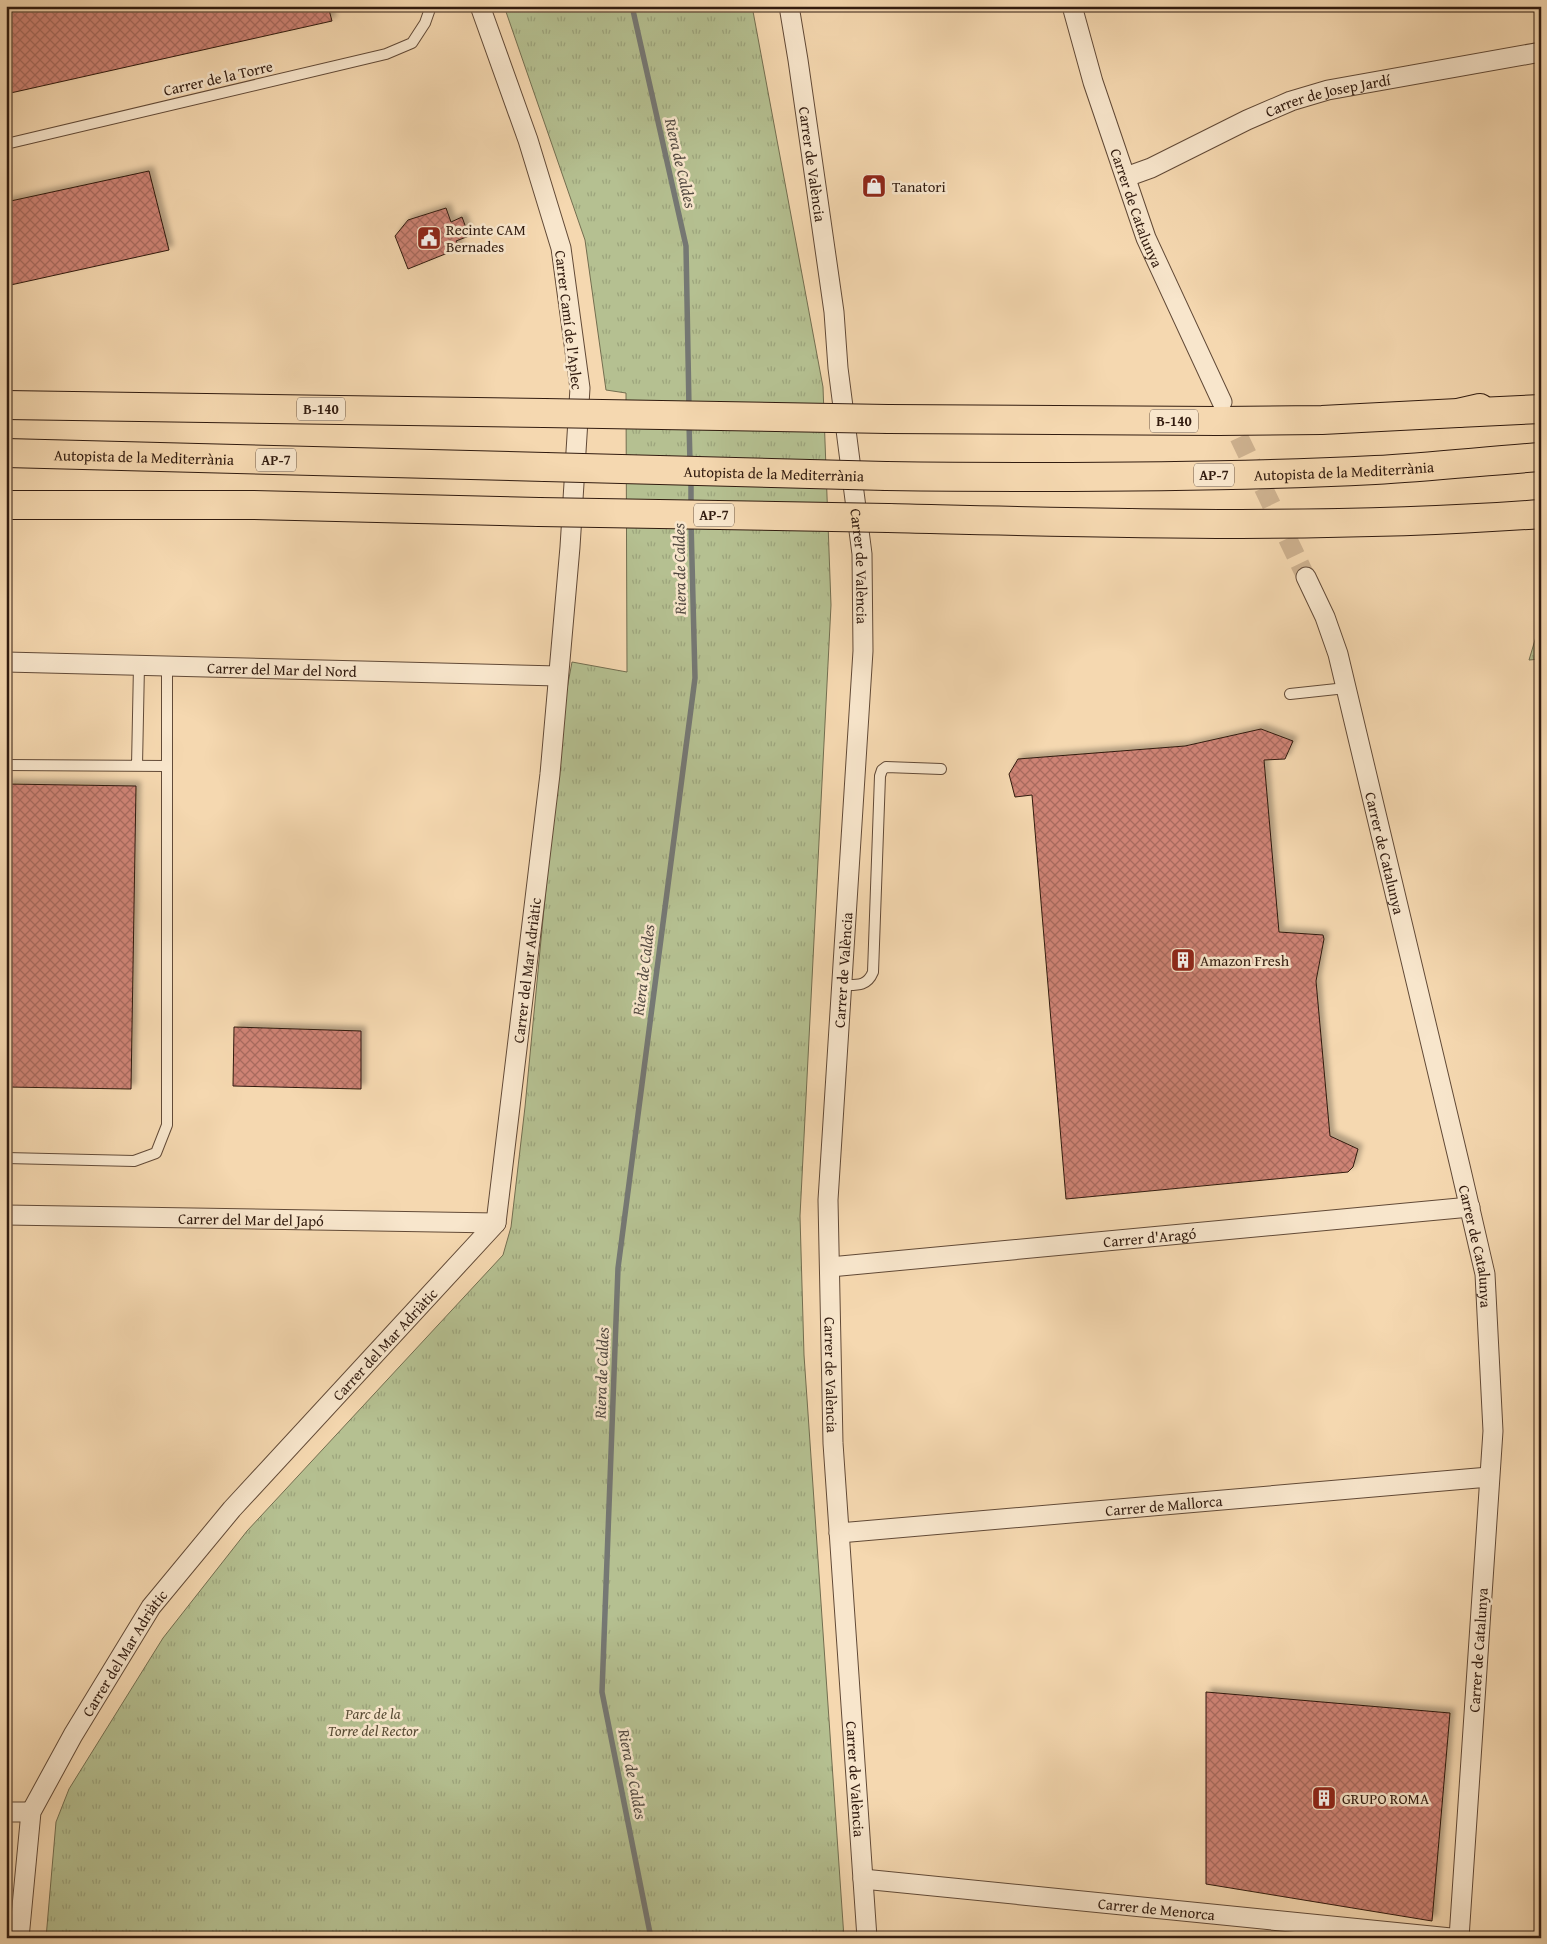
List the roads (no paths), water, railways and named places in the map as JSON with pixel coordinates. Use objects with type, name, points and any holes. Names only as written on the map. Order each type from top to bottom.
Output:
[{"type":"highway","name":"B-140","points":[[6,405],[888,419],[1227,421],[1322,420],[1458,413],[1541,398]]},
{"type":"highway","points":[[1458,413],[1541,409]]},
{"type":"highway","name":"Autopista de la Mediterrània","points":[[6,453],[1025,478],[1277,474],[1376,470],[1541,457]]},
{"type":"highway","name":"AP-7","points":[[6,504],[252,505],[1108,523],[1261,524],[1469,519],[1541,514]]},
{"type":"street","name":"Carrer Camí de l'Aplec","points":[[480,6],[528,140],[561,248],[580,388],[570,547],[558,676]]},
{"type":"street","name":"Carrer de València","points":[[789,6],[834,312],[838,368],[862,554],[863,651],[828,1200],[833,1443],[867,1938]]},
{"type":"street","name":"Carrer de Catalunya","points":[[1072,6],[1093,82],[1146,238],[1222,402]]},
{"type":"street","name":"Carrer de Josep Jardí","points":[[1126,177],[1151,168],[1247,120],[1291,101],[1328,90],[1541,52]]},
{"type":"street","name":"Carrer de Catalunya","points":[[1306,576],[1325,617],[1338,654],[1470,1207],[1485,1282],[1493,1431],[1459,1938]]},
{"type":"street","name":"Carrer del Mar del Nord","points":[[6,662],[558,676]]},
{"type":"street","name":"Carrer del Mar Adriàtic","points":[[19,1938],[31,1812],[73,1735],[151,1607],[232,1510],[496,1223],[550,774],[558,676]]},
{"type":"street","name":"Carrer d'Aragó","points":[[830,1267],[1470,1207]]},
{"type":"street","name":"Carrer del Mar del Japó","points":[[6,1215],[496,1223]]},
{"type":"street","name":"Carrer de Mallorca","points":[[839,1533],[1489,1477]]},
{"type":"street","points":[[6,1812],[31,1812]]},
{"type":"street","name":"Carrer de Menorca","points":[[863,1879],[1451,1938]]},
{"type":"lane","name":"Carrer de la Torre","points":[[6,144],[386,54],[412,43],[425,22],[431,6]]},
{"type":"lane","points":[[137,766],[139,665]]},
{"type":"lane","points":[[6,1158],[134,1161],[156,1153],[167,1125],[167,665]]},
{"type":"lane","points":[[1290,694],[1346,688]]},
{"type":"lane","points":[[6,764],[166,766]]},
{"type":"lane","points":[[842,985],[862,985],[870,979],[872,972],[880,776],[882,770],[886,767],[941,769]]},
{"type":"waterway","name":"Riera de Caldes","points":[[632,6],[686,246],[689,408]]},
{"type":"waterway","name":"Riera de Caldes","points":[[689,422],[690,463]]},
{"type":"waterway","name":"Riera de Caldes","points":[[691,477],[691,508]]},
{"type":"waterway","name":"Riera de Caldes","points":[[651,1938],[602,1692],[618,1268],[695,678],[691,522]]},
{"type":"tunnel","points":[[1227,412],[1306,577]]},
{"type":"place","name":"Tanatori","points":[[874,186]]},
{"type":"place","name":"Recinte CAM Bernades","points":[[429,238]]},
{"type":"place","name":"Amazon Fresh","points":[[1183,960]]},
{"type":"place","name":"GRUPO ROMA","points":[[1324,1798]]},
{"type":"park label","name":"Parc de la Torre del Rector","points":[[373,1722]]}]
